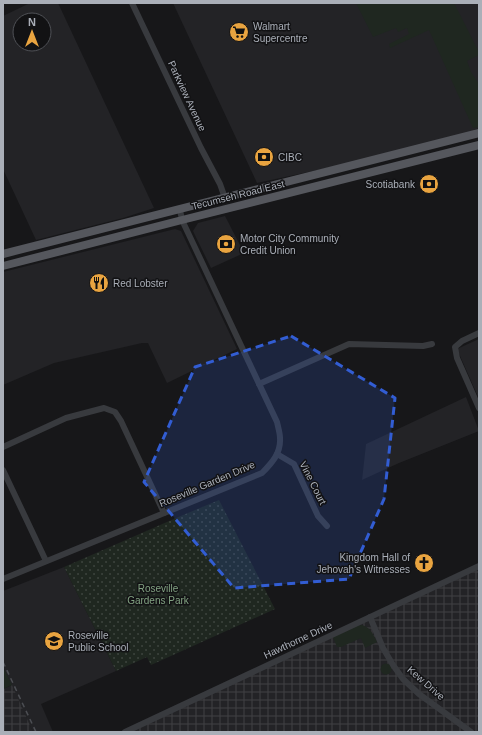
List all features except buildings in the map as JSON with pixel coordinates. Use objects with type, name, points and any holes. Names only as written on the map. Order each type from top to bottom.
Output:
[{"type":"main road","name":"Tecumseh Road East","points":[[3,254],[479,133]]},
{"type":"main road","name":"Tecumseh Road East","points":[[3,266],[479,145]]},
{"type":"street","name":"Parkview Avenue","points":[[132,3],[201,148],[220,184],[225,198]]},
{"type":"street","points":[[180,210],[182,220],[277,422],[280,438],[277,454]]},
{"type":"street","points":[[479,333],[462,341],[455,347],[456,358],[479,408]]},
{"type":"street","points":[[259,384],[349,344],[423,346],[432,344]]},
{"type":"street","points":[[3,447],[66,418],[104,408],[115,412],[121,421],[164,513]]},
{"type":"street","name":"Roseville Garden Drive","points":[[3,579],[262,473],[271,464],[277,454]]},
{"type":"street","name":"Vine Court","points":[[277,454],[294,464],[318,516],[327,526]]},
{"type":"street","points":[[3,470],[46,561]]},
{"type":"street","name":"Hawthorne Drive","points":[[125,732],[479,566]]},
{"type":"street","name":"Kew Drive","points":[[370,617],[383,648],[402,679],[419,694],[471,732]]},
{"type":"highlighted area","points":[[291,336],[395,398],[384,499],[349,579],[234,588],[144,482],[195,367]]},
{"type":"shaded area","points":[[30,3],[58,3],[154,208],[123,218],[36,240],[3,169],[3,16]]},
{"type":"shaded area","points":[[173,3],[479,3],[479,128],[474,130],[477,136],[257,183]]},
{"type":"shaded area","points":[[225,216],[244,253],[211,268],[193,231],[198,223]]},
{"type":"shaded area","points":[[175,229],[181,231],[237,349],[167,383],[148,343],[142,343],[54,363],[3,385],[3,272]]},
{"type":"shaded area","points":[[479,339],[479,399],[457,349]]},
{"type":"shaded area","points":[[466,397],[479,431],[399,463],[362,480],[366,444]]},
{"type":"shaded area","points":[[479,566],[479,732],[125,732]]},
{"type":"shaded area","name":"Roseville Public School","points":[[64,567],[116,671],[41,704],[53,732],[33,732],[3,667],[3,591]]},
{"type":"shaded area","points":[[12,685],[33,732],[3,732],[3,689]]},
{"type":"green space","points":[[356,3],[454,3],[479,52],[479,55],[467,61],[471,72],[479,84],[479,127],[473,128],[429,30],[390,48],[389,44],[409,34],[407,28],[398,32],[396,28],[373,37]]},
{"type":"green space","name":"Roseville Gardens Park","points":[[219,500],[275,609],[151,665],[147,657],[116,671],[64,567]]},
{"type":"green space","points":[[362,625],[370,630],[377,642],[365,648],[361,638],[341,647],[337,647],[333,637]]},
{"type":"green space","points":[[384,664],[388,664],[390,665],[390,673],[384,674],[381,671],[381,667]]},
{"type":"green space","points":[[3,667],[12,685],[3,689]]},
{"type":"railway","points":[[3,662],[36,732]]},
{"type":"place","name":"Walmart Supercentre","points":[[239,32]]},
{"type":"place","name":"CIBC","points":[[264,157]]},
{"type":"place","name":"Scotiabank","points":[[429,184]]},
{"type":"place","name":"Motor City Community Credit Union","points":[[226,244]]},
{"type":"place","name":"Red Lobster","points":[[99,283]]},
{"type":"place","name":"Kingdom Hall of Jehovah's Witnesses","points":[[424,563]]},
{"type":"place","name":"Roseville Public School","points":[[54,641]]}]
